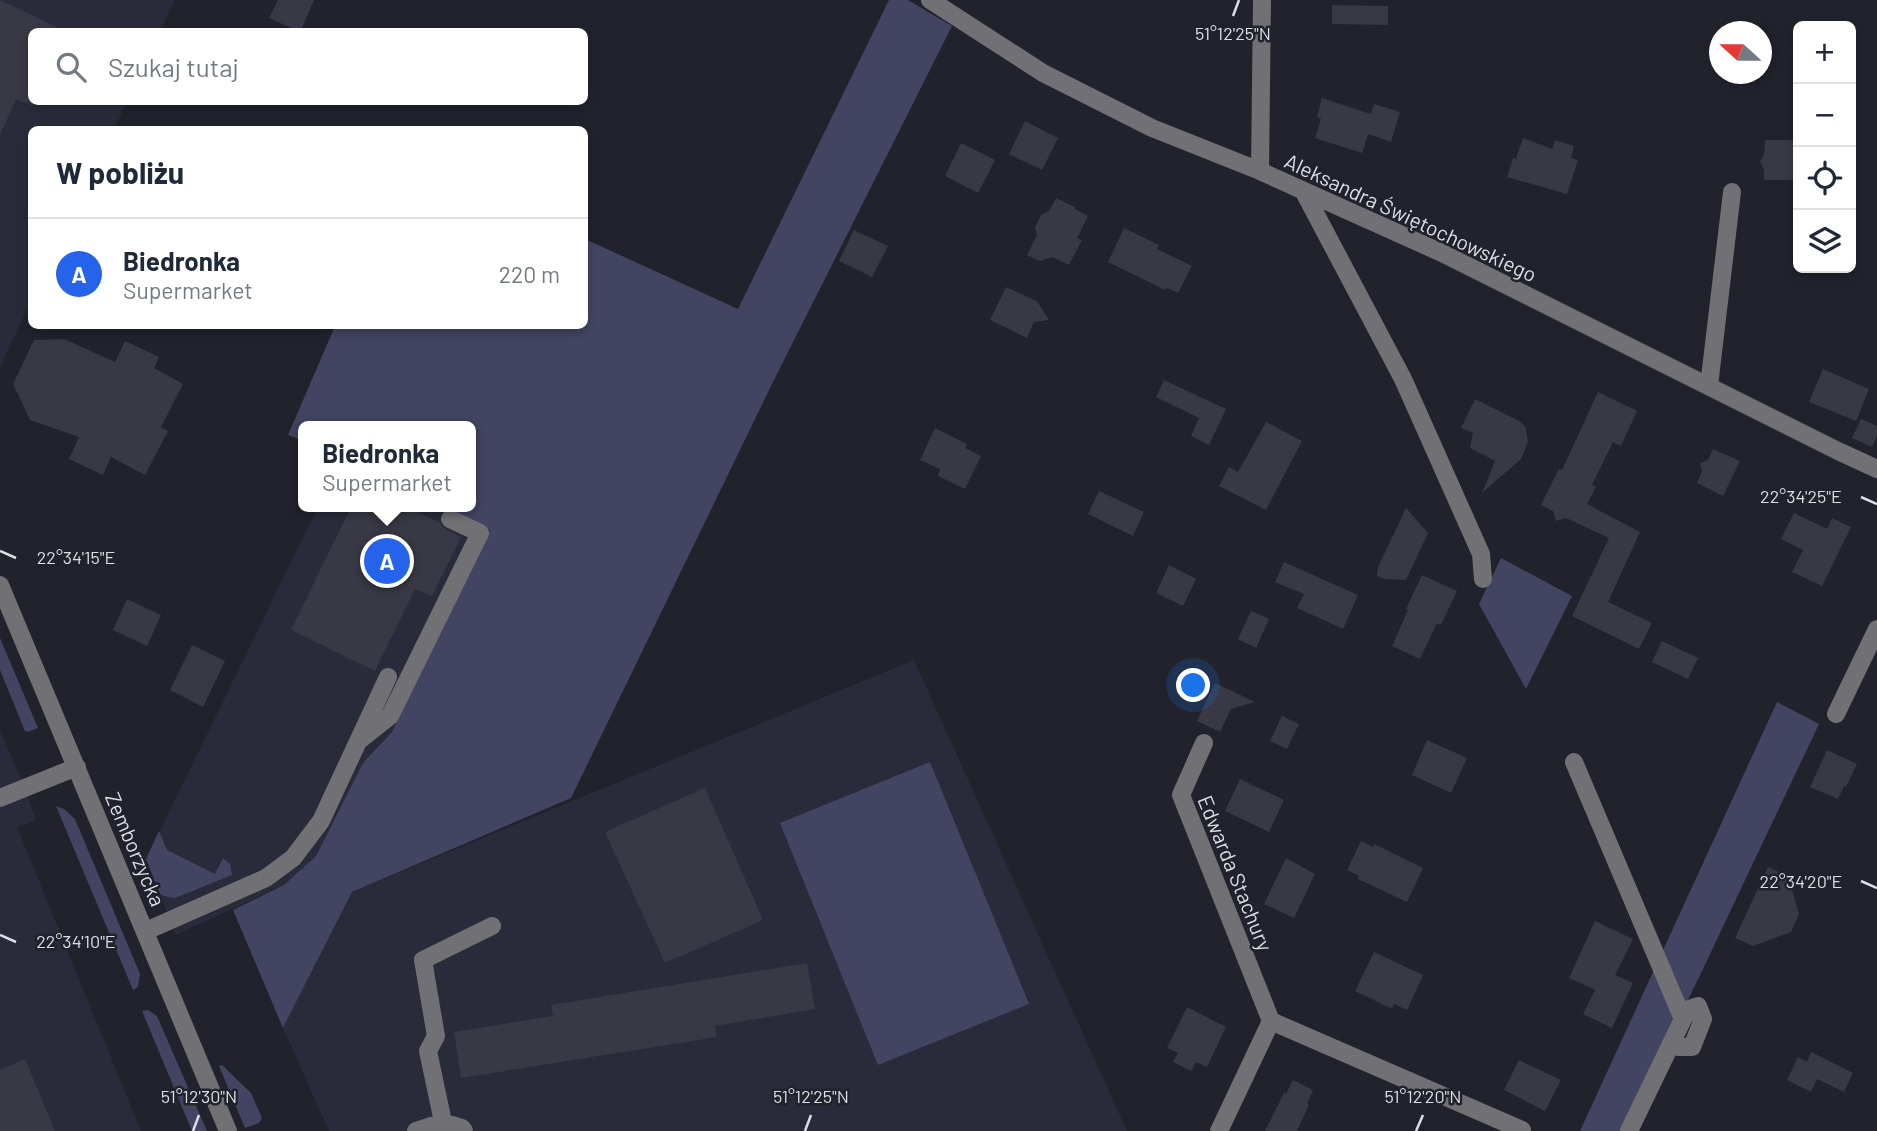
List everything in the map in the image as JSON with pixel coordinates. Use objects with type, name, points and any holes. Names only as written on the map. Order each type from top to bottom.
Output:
[{"type":"street","name":"Aleksandra Świętochowskiego","points":[[930,0],[1043,73],[1152,128],[1260,171],[1441,253],[1877,469]]},
{"type":"street","points":[[1260,171],[1262,0]]},
{"type":"street","points":[[1304,192],[1403,379],[1481,554],[1483,579]]},
{"type":"street","points":[[1709,386],[1732,192]]},
{"type":"street","points":[[358,741],[390,716],[480,533],[450,519]]},
{"type":"street","name":"Zemborzycka","points":[[0,585],[228,1131]]},
{"type":"street","points":[[1836,714],[1877,629]]},
{"type":"street","points":[[146,931],[266,878],[293,858],[321,821],[388,677]]},
{"type":"street","name":"Edwarda Stachury","points":[[1204,743],[1181,795],[1271,1021]]},
{"type":"street","points":[[1574,762],[1683,1019],[1629,1131]]},
{"type":"street","points":[[0,798],[77,767]]},
{"type":"street","points":[[443,1122],[428,1051],[436,1036],[423,960],[492,926]]},
{"type":"street","points":[[1219,1131],[1271,1021],[1522,1130]]},
{"type":"street","points":[[416,1131],[443,1122],[464,1131]]},
{"type":"shaded area","points":[[0,0],[175,0],[161,28],[28,28],[28,105],[126,105],[115,126],[28,126],[28,307],[0,367]]},
{"type":"shaded area","points":[[889,0],[908,0],[952,26],[772,384],[571,798],[352,892],[283,1028],[233,910],[284,885],[316,856],[363,763],[392,732],[490,530],[453,512],[476,512],[476,421],[298,421],[298,439],[288,435],[334,329],[588,329],[588,240],[738,309]]},
{"type":"shaded area","points":[[316,512],[453,512],[490,530],[392,732],[363,764],[316,856],[284,885],[176,935],[146,859]]},
{"type":"shaded area","points":[[1501,558],[1572,596],[1526,689],[1479,604]]},
{"type":"shaded area","points":[[0,638],[38,728],[28,732],[25,731],[0,670]]},
{"type":"shaded area","points":[[914,660],[1127,1131],[329,1131],[283,1028],[352,892]]},
{"type":"shaded area","points":[[1777,702],[1819,724],[1624,1131],[1580,1131]]},
{"type":"shaded area","points":[[0,730],[36,820],[17,827],[141,1131],[0,1131]]},
{"type":"shaded area","points":[[930,762],[1029,1004],[878,1065],[780,823]]},
{"type":"shaded area","points":[[56,806],[75,819],[140,974],[138,987],[133,990]]},
{"type":"shaded area","points":[[159,831],[167,850],[215,874],[223,858],[230,864],[232,875],[175,898],[160,894],[146,859]]},
{"type":"shaded area","points":[[148,1010],[157,1016],[207,1131],[192,1131],[142,1011]]},
{"type":"shaded area","points":[[222,1065],[251,1093],[262,1118],[259,1123],[245,1128],[219,1066]]},
{"type":"building","points":[[0,0],[59,28],[28,28],[28,104],[16,99],[0,135]]},
{"type":"building","points":[[278,0],[314,0],[302,28],[291,28],[269,18]]},
{"type":"building","points":[[1332,5],[1388,6],[1388,25],[1332,24]]},
{"type":"building","points":[[1322,98],[1371,114],[1374,104],[1400,112],[1391,142],[1368,134],[1362,153],[1315,138],[1321,119],[1317,117]]},
{"type":"building","points":[[1025,121],[1058,138],[1042,170],[1009,154]]},
{"type":"building","points":[[1523,138],[1552,149],[1555,140],[1574,146],[1571,158],[1578,160],[1567,194],[1507,177]]},
{"type":"building","points":[[1765,140],[1793,140],[1793,180],[1764,180],[1760,161],[1764,155]]},
{"type":"building","points":[[961,143],[995,160],[978,193],[945,176]]},
{"type":"building","points":[[1056,198],[1088,216],[1077,238],[1082,240],[1069,265],[1052,257],[1040,261],[1027,255],[1037,235],[1035,227],[1041,215],[1049,211]]},
{"type":"building","points":[[1124,228],[1159,245],[1157,249],[1192,266],[1178,293],[1167,288],[1165,290],[1108,262]]},
{"type":"building","points":[[854,230],[888,246],[872,277],[839,261]]},
{"type":"building","points":[[1006,287],[1037,301],[1049,320],[1034,322],[1027,338],[990,320]]},
{"type":"building","points":[[64,339],[115,362],[125,341],[159,357],[154,368],[183,384],[161,427],[168,431],[145,475],[111,457],[103,475],[69,459],[79,437],[30,420],[13,384],[34,340]]},
{"type":"building","points":[[1823,369],[1869,389],[1856,421],[1809,402]]},
{"type":"building","points":[[1164,380],[1226,409],[1209,445],[1191,436],[1199,418],[1156,397]]},
{"type":"building","points":[[1598,392],[1637,411],[1621,446],[1613,442],[1592,485],[1596,487],[1587,504],[1640,532],[1608,602],[1652,623],[1639,649],[1572,616],[1609,538],[1566,518],[1556,521],[1553,511],[1541,505],[1559,469],[1562,470]]},
{"type":"building","points":[[1475,399],[1521,422],[1526,428],[1528,442],[1521,459],[1482,493],[1495,461],[1470,448],[1473,433],[1461,428]]},
{"type":"building","points":[[1861,419],[1877,426],[1877,436],[1872,447],[1852,438]]},
{"type":"building","points":[[1266,422],[1302,441],[1266,510],[1219,486],[1229,467],[1238,472]]},
{"type":"building","points":[[935,428],[967,444],[965,448],[981,456],[965,489],[938,476],[940,469],[920,460]]},
{"type":"building","points":[[1713,449],[1740,461],[1723,496],[1697,483],[1702,471],[1700,463],[1708,460]]},
{"type":"building","points":[[1099,491],[1144,512],[1133,536],[1088,514]]},
{"type":"building","points":[[1406,508],[1428,533],[1406,580],[1385,579],[1377,576],[1378,567]]},
{"type":"building","points":[[349,512],[418,512],[461,537],[432,596],[415,589],[375,671],[291,630]]},
{"type":"building","points":[[1794,513],[1827,529],[1832,518],[1851,527],[1822,586],[1792,572],[1803,550],[1781,539]]},
{"type":"building","points":[[1284,562],[1358,595],[1343,629],[1297,608],[1304,594],[1275,582]]},
{"type":"building","points":[[1169,565],[1196,579],[1183,606],[1156,593]]},
{"type":"building","points":[[1422,575],[1457,591],[1441,625],[1437,623],[1420,659],[1392,646]]},
{"type":"building","points":[[127,599],[161,615],[147,646],[113,630]]},
{"type":"building","points":[[1251,611],[1269,619],[1256,648],[1238,639]]},
{"type":"building","points":[[1662,641],[1698,658],[1688,679],[1652,662]]},
{"type":"building","points":[[192,645],[225,661],[203,707],[170,690]]},
{"type":"building","points":[[1215,683],[1255,702],[1231,709],[1220,732],[1197,721]]},
{"type":"building","points":[[1282,716],[1299,724],[1287,749],[1270,741]]},
{"type":"building","points":[[1427,740],[1467,758],[1451,793],[1412,775]]},
{"type":"building","points":[[1827,750],[1857,764],[1838,799],[1810,787]]},
{"type":"building","points":[[1240,779],[1284,800],[1269,832],[1225,811]]},
{"type":"building","points":[[705,788],[763,920],[665,963],[605,832]]},
{"type":"building","points":[[1361,841],[1373,847],[1374,844],[1423,868],[1407,902],[1358,879],[1359,876],[1347,870]]},
{"type":"building","points":[[1286,858],[1315,874],[1294,918],[1264,904]]},
{"type":"building","points":[[1768,867],[1788,876],[1799,914],[1791,932],[1753,946],[1735,938]]},
{"type":"building","points":[[1595,921],[1633,939],[1615,975],[1633,983],[1612,1028],[1583,1014],[1595,990],[1569,978]]},
{"type":"building","points":[[1374,952],[1423,975],[1407,1010],[1394,1004],[1392,1009],[1355,991]]},
{"type":"building","points":[[807,963],[815,1009],[715,1026],[717,1037],[461,1078],[454,1032],[553,1016],[551,1005]]},
{"type":"building","points":[[1187,1007],[1226,1027],[1207,1067],[1196,1062],[1191,1071],[1173,1062],[1178,1053],[1167,1048]]},
{"type":"building","points":[[1811,1052],[1853,1073],[1844,1092],[1817,1079],[1811,1092],[1787,1080],[1798,1057],[1807,1062]]},
{"type":"building","points":[[25,1059],[55,1131],[0,1131],[0,1070]]},
{"type":"building","points":[[1519,1060],[1561,1080],[1545,1111],[1504,1090]]},
{"type":"building","points":[[1293,1080],[1313,1090],[1297,1131],[1265,1131],[1284,1093],[1286,1094]]},
{"type":"place","name":"Biedronka","points":[[387,561]]}]
